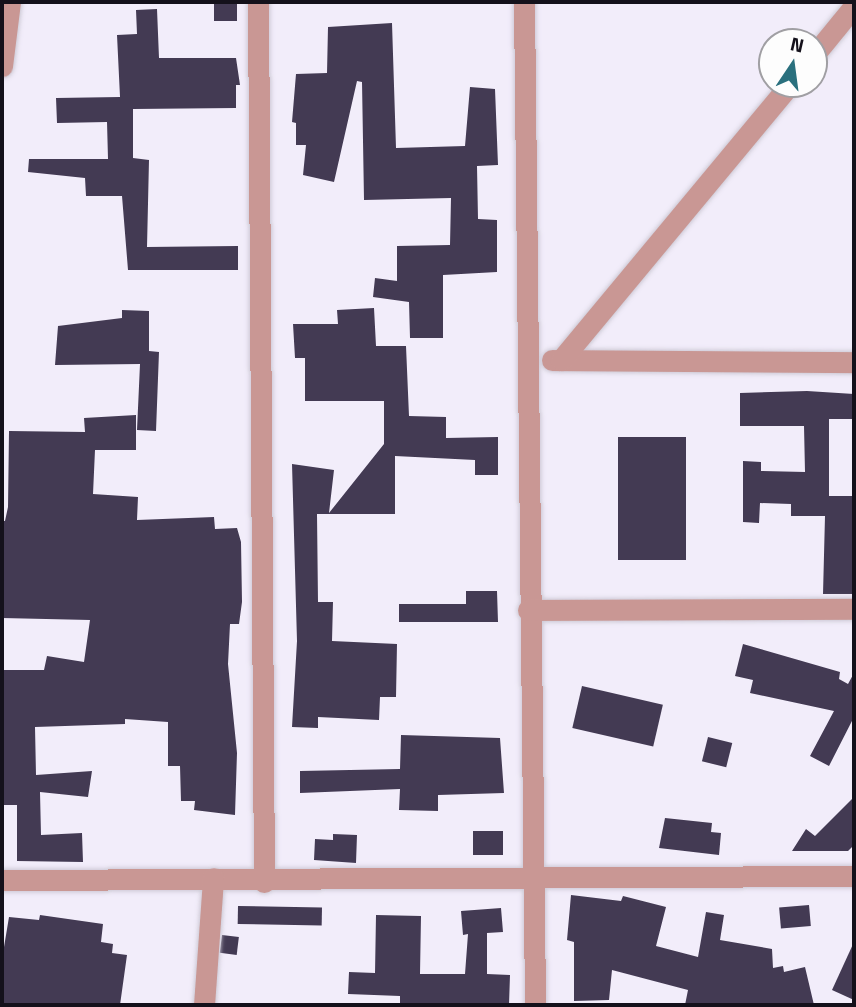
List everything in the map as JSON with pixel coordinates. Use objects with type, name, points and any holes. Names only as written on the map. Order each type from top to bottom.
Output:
[{"type":"street","points":[[2,66],[10,2]]},
{"type":"street","points":[[258,2],[264,883]]},
{"type":"street","points":[[524,2],[530,360],[528,610],[536,880],[535,1005]]},
{"type":"street","points":[[828,38],[854,6]]},
{"type":"street","points":[[561,360],[778,98]]},
{"type":"street","points":[[530,360],[854,362]]},
{"type":"street","points":[[528,610],[854,609]]},
{"type":"street","points":[[2,880],[213,878],[264,883],[854,876]]},
{"type":"street","points":[[204,1005],[213,878]]},
{"type":"building","points":[[214,2],[237,2],[237,21],[214,21]]},
{"type":"building","points":[[157,9],[159,58],[236,58],[240,85],[236,85],[236,108],[133,109],[133,158],[149,160],[147,247],[238,246],[238,270],[128,270],[122,196],[86,196],[85,178],[28,172],[29,159],[108,159],[107,122],[57,123],[56,98],[120,97],[117,35],[137,34],[136,10]]},
{"type":"building","points":[[392,23],[396,148],[465,146],[470,87],[495,89],[498,165],[477,166],[478,219],[497,220],[497,272],[443,275],[443,338],[410,338],[409,302],[373,297],[375,278],[397,281],[397,246],[450,245],[451,198],[364,200],[362,82],[357,81],[334,182],[303,175],[306,145],[296,145],[296,123],[292,122],[296,74],[327,73],[328,27]]},
{"type":"building","points":[[374,308],[376,346],[406,346],[409,416],[446,417],[446,438],[498,437],[498,475],[475,475],[475,460],[395,456],[395,514],[317,514],[318,602],[333,602],[332,641],[397,644],[396,697],[380,697],[379,720],[318,717],[318,728],[292,727],[297,641],[292,464],[334,470],[329,513],[384,444],[384,401],[305,401],[305,358],[295,358],[293,324],[338,324],[337,310]]},
{"type":"building","points":[[122,310],[149,311],[149,351],[159,352],[156,431],[137,430],[140,364],[55,365],[58,326],[122,318]]},
{"type":"building","points":[[807,391],[854,394],[854,419],[829,419],[829,496],[854,496],[854,594],[823,594],[825,516],[791,516],[791,504],[760,503],[759,523],[743,522],[743,461],[761,462],[761,471],[805,472],[804,426],[740,426],[740,393]]},
{"type":"building","points":[[136,415],[136,450],[95,450],[93,494],[138,497],[137,520],[214,517],[215,529],[237,528],[241,542],[242,602],[239,624],[230,624],[228,664],[237,753],[235,815],[194,810],[195,801],[181,801],[180,766],[168,766],[168,722],[125,719],[125,724],[35,727],[36,775],[92,771],[88,797],[40,792],[41,835],[82,833],[83,862],[17,861],[17,805],[2,805],[2,670],[44,670],[47,656],[84,662],[90,620],[2,618],[2,521],[5,521],[8,507],[9,431],[85,432],[84,418]]},
{"type":"building","points":[[618,437],[686,437],[686,560],[618,560]]},
{"type":"building","points":[[466,591],[497,591],[498,622],[399,622],[399,604],[466,604]]},
{"type":"building","points":[[743,644],[840,672],[839,679],[848,684],[854,673],[854,717],[829,766],[810,756],[834,711],[750,693],[753,680],[735,676]]},
{"type":"building","points":[[582,686],[663,705],[653,747],[572,728]]},
{"type":"building","points":[[401,735],[500,738],[504,793],[438,795],[438,811],[399,810],[400,789],[300,793],[300,771],[400,769]]},
{"type":"building","points":[[708,737],[732,743],[726,767],[702,761]]},
{"type":"building","points":[[854,797],[854,845],[848,851],[792,851],[806,829],[815,836]]},
{"type":"building","points":[[665,818],[712,823],[711,832],[721,833],[719,855],[659,848]]},
{"type":"building","points":[[473,831],[503,831],[503,855],[473,855]]},
{"type":"building","points":[[333,834],[357,835],[356,863],[314,860],[315,839],[333,840]]},
{"type":"building","points":[[571,895],[621,901],[623,896],[666,907],[656,946],[698,957],[706,912],[724,915],[720,940],[772,949],[773,968],[783,966],[784,972],[805,967],[814,1005],[685,1005],[688,990],[612,970],[609,1000],[574,1001],[574,942],[567,940]]},
{"type":"building","points":[[809,905],[811,926],[781,929],[779,908]]},
{"type":"building","points":[[238,906],[322,907],[322,925],[238,924]]},
{"type":"building","points":[[501,908],[503,932],[487,933],[487,974],[510,975],[509,1005],[400,1004],[400,996],[348,994],[349,972],[375,973],[376,915],[421,916],[420,974],[465,974],[468,934],[463,935],[461,911]]},
{"type":"building","points":[[40,915],[103,924],[101,942],[113,944],[112,953],[127,955],[120,1005],[2,1005],[2,959],[9,917],[39,920]]},
{"type":"building","points":[[222,935],[239,937],[237,955],[220,953]]},
{"type":"building","points":[[854,942],[854,1000],[832,990]]}]
